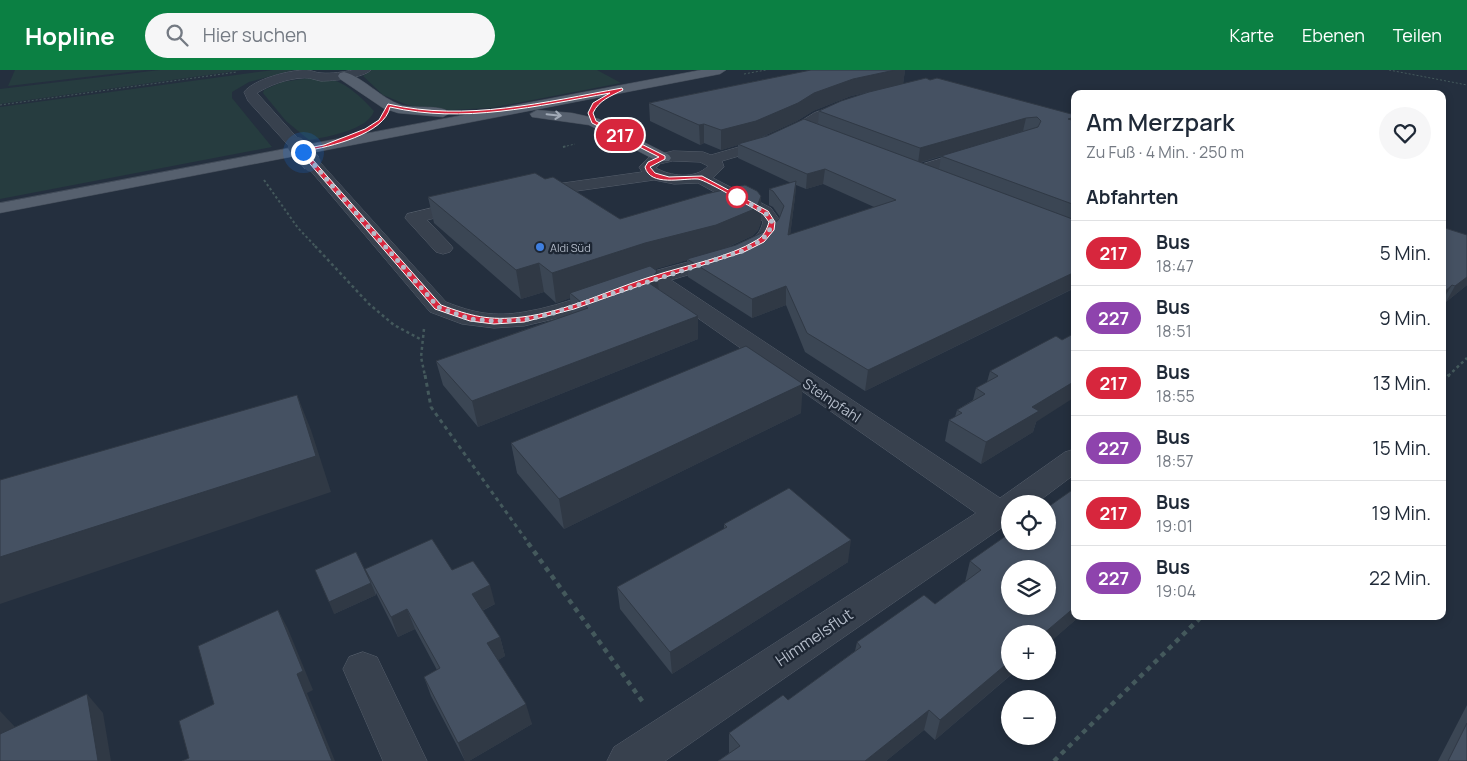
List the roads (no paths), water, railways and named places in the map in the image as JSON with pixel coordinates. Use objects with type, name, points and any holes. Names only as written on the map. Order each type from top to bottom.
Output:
[{"type":"main road","points":[[0,208],[720,70]]},
{"type":"main road","points":[[344,76],[388,105],[403,110],[453,113],[516,109]]},
{"type":"main road","points":[[594,122],[590,113],[594,104],[605,96],[622,89]]},
{"type":"main road","points":[[325,146],[349,138],[381,121],[386,114],[388,105]]},
{"type":"main road","points":[[471,118],[524,114],[572,117],[594,122],[663,158]]},
{"type":"street","points":[[365,70],[344,76],[321,77],[307,72],[268,83],[250,92],[253,98],[294,142],[438,307],[470,319],[494,321],[524,320],[571,308],[654,278],[742,251],[762,241],[770,230],[772,222],[765,212],[688,155],[655,160],[648,167],[653,175]]},
{"type":"street","points":[[518,193],[653,175],[669,179],[705,169],[803,126],[819,116],[866,99]]},
{"type":"street","points":[[803,126],[821,133]]},
{"type":"street","points":[[919,170],[992,148]]},
{"type":"street","points":[[901,163],[945,180]]},
{"type":"street","points":[[443,248],[414,218],[489,199]]},
{"type":"street","name":"Steinpfahl","points":[[654,278],[1001,504]]},
{"type":"street","points":[[1025,495],[1071,462]]},
{"type":"street","name":"Himmelsflut","points":[[629,761],[1001,512]]},
{"type":"street","points":[[363,669],[405,761]]},
{"type":"place","name":"Aldi Süd","points":[[540,247]]}]
